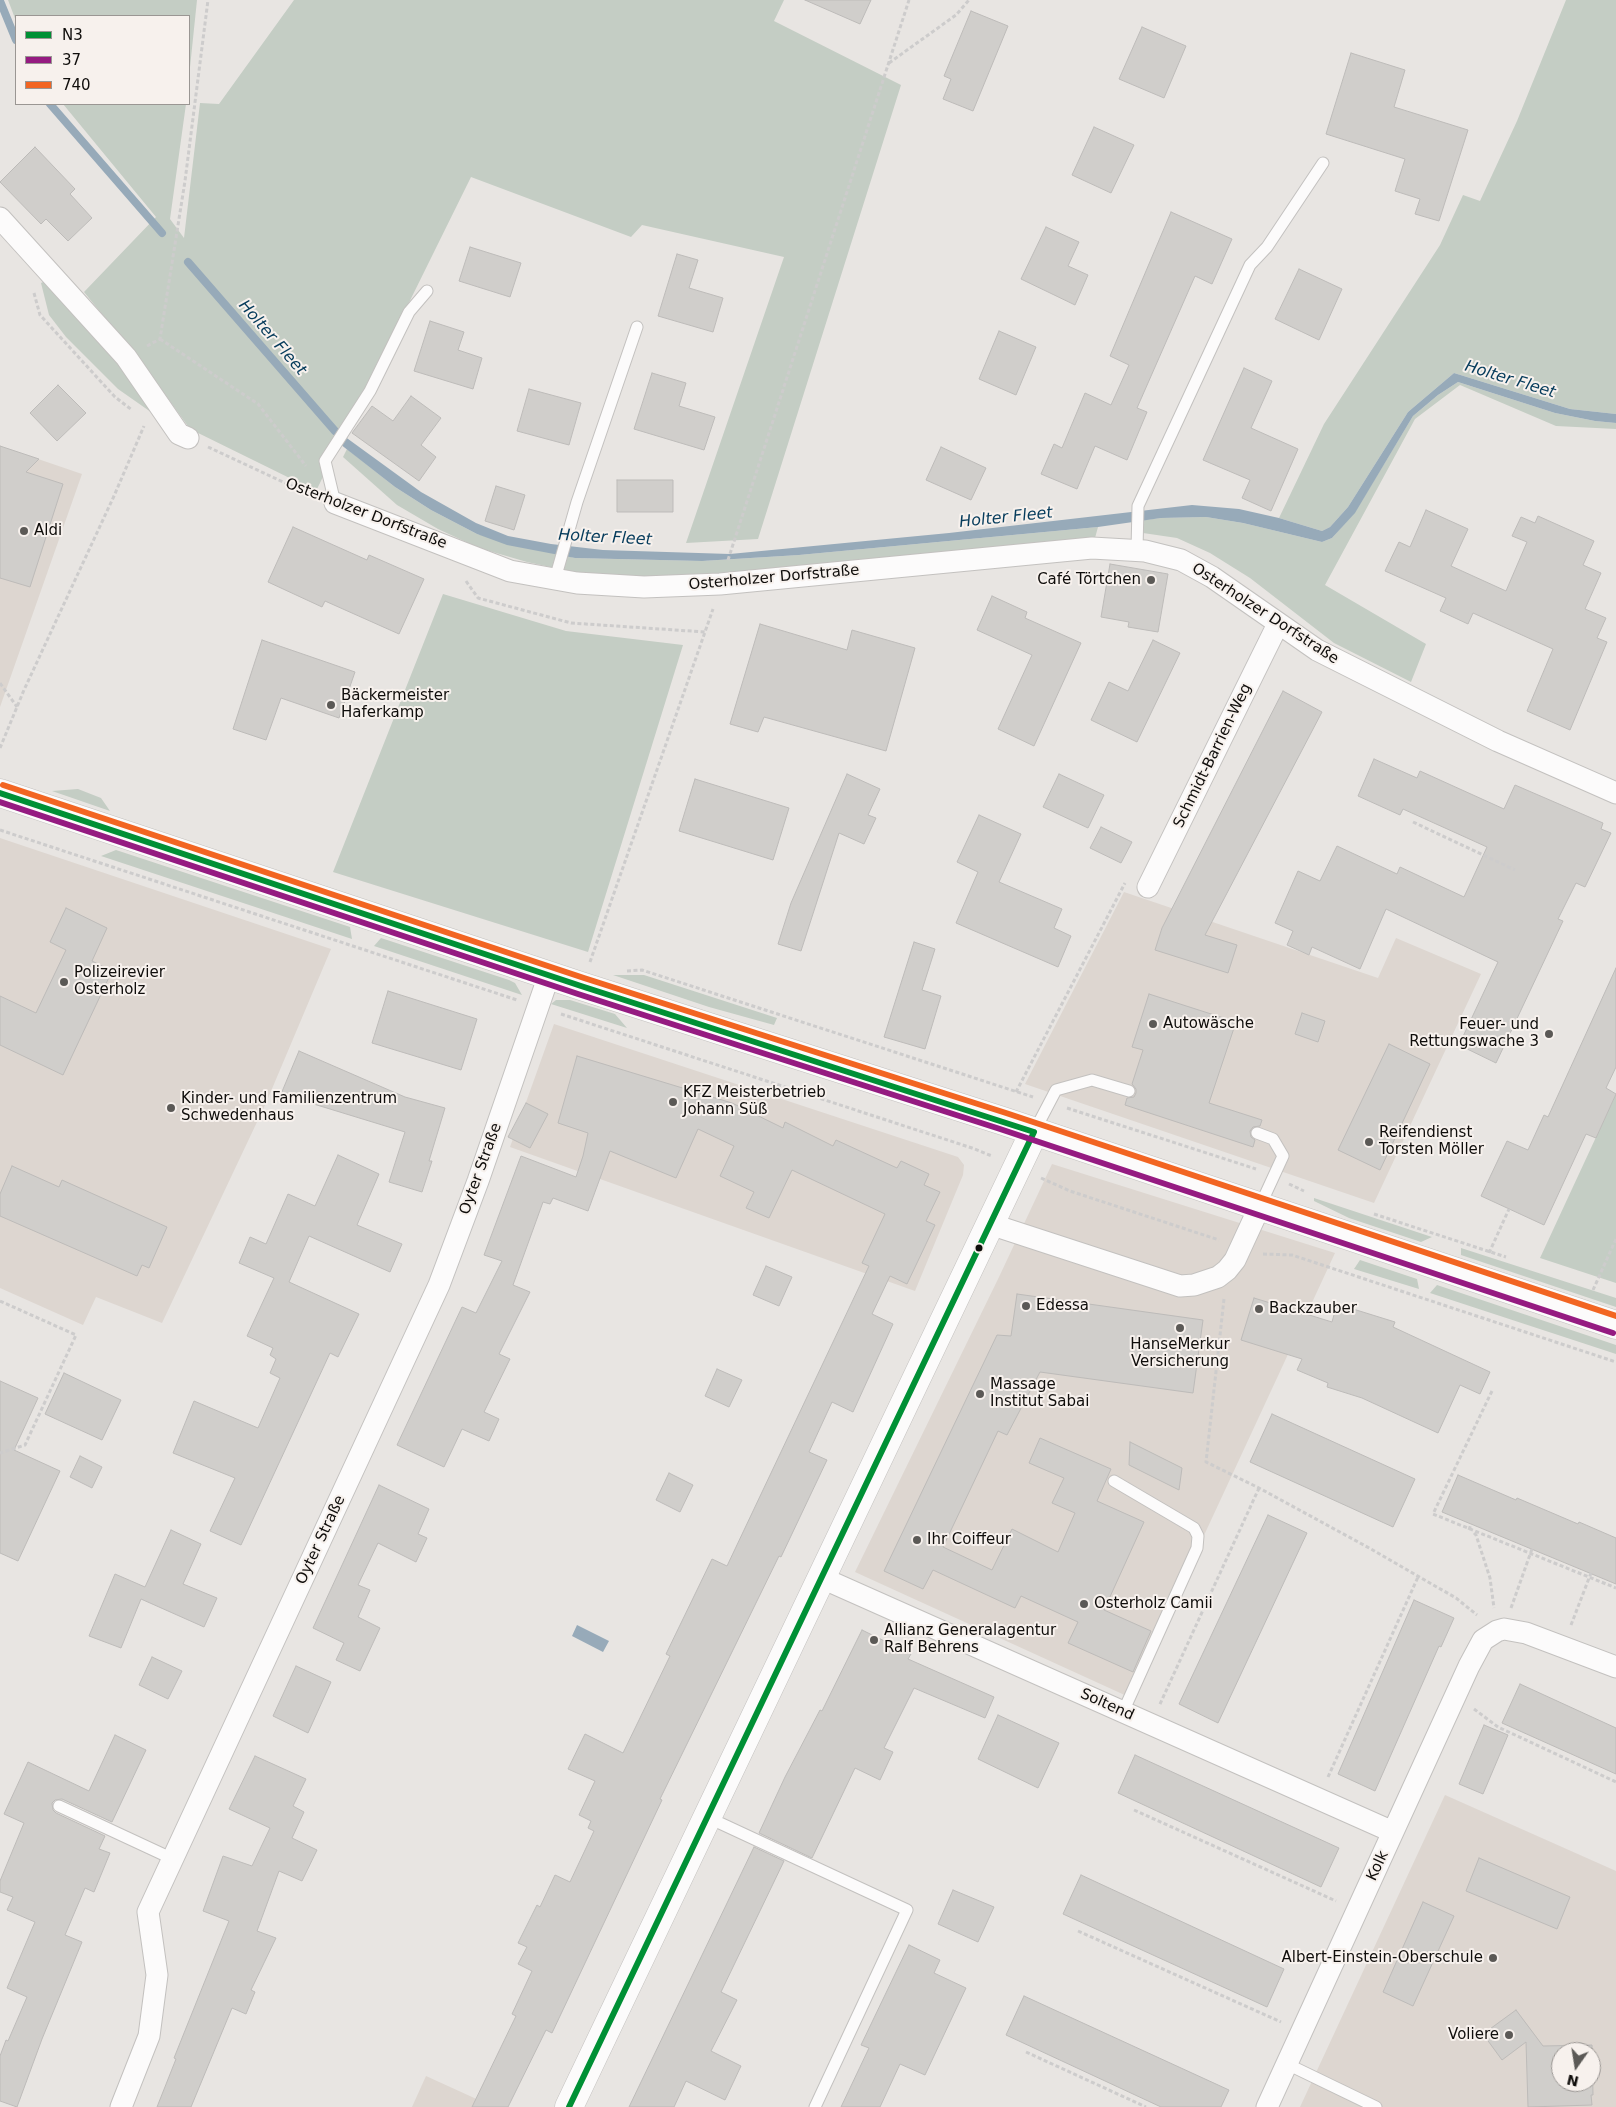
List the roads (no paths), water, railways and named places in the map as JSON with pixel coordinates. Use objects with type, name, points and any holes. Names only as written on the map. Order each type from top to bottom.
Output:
[{"type":"main road","points":[[0,793],[548,975],[1034,1132],[1616,1325]]},
{"type":"main road","points":[[570,2107],[1034,1132]]},
{"type":"street","points":[[0,218],[126,357],[184,436]]},
{"type":"street","name":"Osterholzer Dorfstraße","points":[[335,504],[510,571],[558,570],[577,583],[644,587],[720,584],[1092,548],[1137,550],[1181,560],[1212,577],[1317,650],[1498,741],[1616,792]]},
{"type":"street","name":"Schmidt-Barrien-Weg","points":[[1148,887],[1278,624]]},
{"type":"street","name":"Oyter Straße","points":[[121,2107],[148,2036],[156,1975],[148,1912],[439,1285],[478,1181],[548,975]]},
{"type":"street","points":[[990,1224],[1180,1286],[1206,1281],[1227,1270],[1235,1260],[1259,1208]]},
{"type":"street","name":"Soltend","points":[[822,1578],[1393,1832]]},
{"type":"street","name":"Kolk","points":[[1267,2107],[1455,1696],[1483,1640],[1500,1630],[1526,1633],[1616,1667]]},
{"type":"lane","points":[[1137,550],[1138,510],[1142,496],[1250,265],[1267,247],[1323,163]]},
{"type":"lane","points":[[335,504],[325,461],[370,391],[409,312],[427,291]]},
{"type":"lane","points":[[558,570],[577,502],[637,327]]},
{"type":"lane","points":[[1034,1132],[1056,1090],[1092,1080],[1129,1091]]},
{"type":"lane","points":[[1257,1134],[1273,1138],[1283,1156],[1259,1208]]},
{"type":"lane","points":[[1114,1481],[1194,1528],[1198,1536],[1197,1548],[1123,1712]]},
{"type":"lane","points":[[59,1806],[173,1859]]},
{"type":"lane","points":[[708,1818],[907,1910],[815,2107]]},
{"type":"lane","points":[[1287,2064],[1376,2107]]},
{"type":"water","points":[[1454,373],[1570,409],[1616,414],[1616,423],[1555,413],[1458,382],[1438,395],[1413,416],[1355,513],[1332,538],[1322,542],[1243,523],[1206,517],[1161,518],[1098,527],[799,555],[702,561],[575,558],[507,545],[477,534],[431,510],[395,487],[340,444],[344,436],[421,492],[476,523],[508,536],[551,544],[603,550],[730,554],[949,533],[1192,505],[1239,509],[1279,518],[1322,531],[1330,527],[1348,507],[1408,412]]},
{"type":"water","points":[[577,1625],[609,1641],[603,1652],[572,1636]]},
{"type":"waterway","name":"Holter Fleet","points":[[0,1],[15,38]]},
{"type":"waterway","name":"Holter Fleet","points":[[51,105],[162,233]]},
{"type":"waterway","name":"Holter Fleet","points":[[188,262],[335,431]]},
{"type":"place","name":"Aldi","points":[[24,531]]},
{"type":"place","name":"Café Törtchen","points":[[1151,580]]},
{"type":"place","name":"Bäckermeister Haferkamp","points":[[331,705]]},
{"type":"place","name":"Polizeirevier Osterholz","points":[[64,982]]},
{"type":"place","name":"Autowäsche","points":[[1153,1024]]},
{"type":"place","name":"Feuer- und Rettungswache 3","points":[[1549,1034]]},
{"type":"place","name":"KFZ Meisterbetrieb Johann Süß","points":[[673,1102]]},
{"type":"place","name":"Kinder- und Familienzentrum Schwedenhaus","points":[[171,1108]]},
{"type":"place","name":"Reifendienst Torsten Möller","points":[[1369,1142]]},
{"type":"place","name":"Edessa","points":[[1026,1306]]},
{"type":"place","name":"Backzauber","points":[[1259,1309]]},
{"type":"place","name":"HanseMerkur Versicherung","points":[[1180,1328]]},
{"type":"place","name":"Massage Institut Sabai","points":[[980,1394]]},
{"type":"place","name":"Ihr Coiffeur","points":[[917,1540]]},
{"type":"place","name":"Osterholz Camii","points":[[1084,1604]]},
{"type":"place","name":"Allianz Generalagentur Ralf Behrens","points":[[874,1640]]},
{"type":"place","name":"Albert-Einstein-Oberschule","points":[[1493,1958]]},
{"type":"place","name":"Voliere","points":[[1509,2035]]}]
